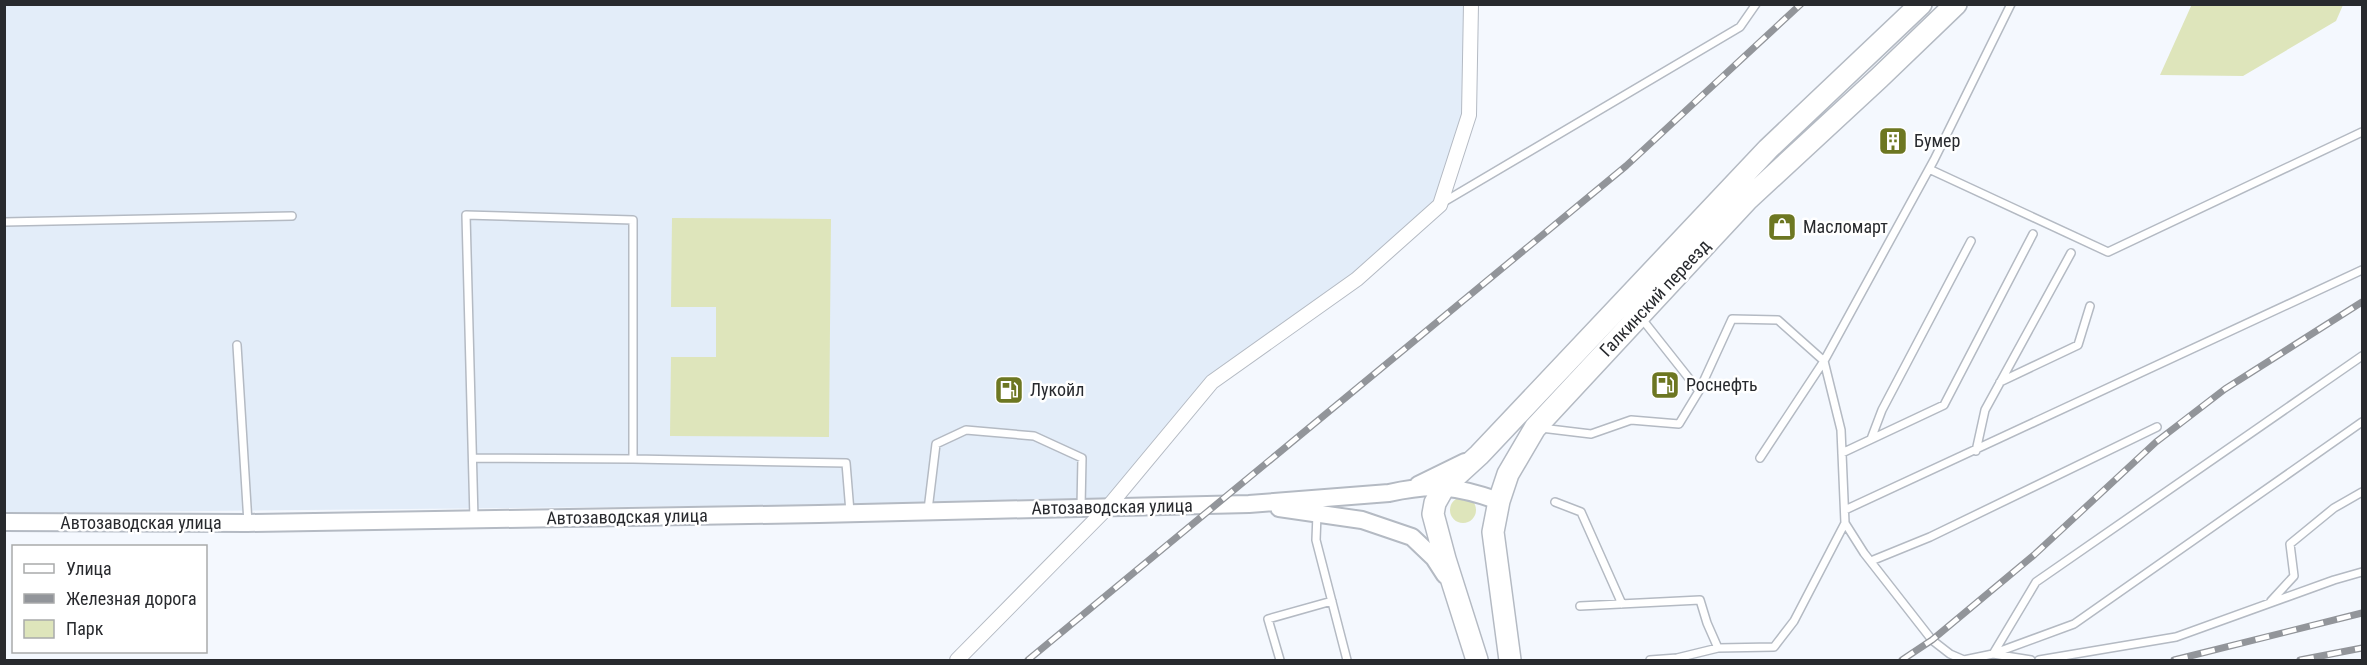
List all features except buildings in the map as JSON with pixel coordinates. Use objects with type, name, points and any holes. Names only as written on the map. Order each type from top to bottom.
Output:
[{"type":"main road","name":"Галкинский переезд","points":[[1478,660],[1433,514],[1435,503],[1443,487],[1479,455],[1768,149],[1921,4]]},
{"type":"main road","name":"Галкинский переезд","points":[[1510,660],[1493,532],[1498,501],[1508,474],[1535,428],[1747,200],[1880,78],[1956,4]]},
{"type":"street","points":[[957,660],[1108,507],[1212,382],[1357,279],[1440,205],[1469,115],[1471,4]]},
{"type":"street","points":[[1411,488],[1479,455]]},
{"type":"street","points":[[1319,506],[1411,488],[1443,487],[1466,489],[1498,501]]},
{"type":"street","name":"Автозаводская улица","points":[[4,522],[248,523],[1249,504],[1319,506]]},
{"type":"street","points":[[1319,506],[1412,537],[1434,558],[1459,599]]},
{"type":"lane","points":[[1440,205],[1740,27],[1756,4]]},
{"type":"lane","points":[[1760,458],[1824,361],[1929,169],[2011,4]]},
{"type":"lane","points":[[1929,169],[2108,252],[2362,132]]},
{"type":"lane","points":[[474,519],[466,215],[633,220],[633,459]]},
{"type":"lane","points":[[4,222],[292,216]]},
{"type":"lane","points":[[1842,453],[1944,405],[2033,234]]},
{"type":"lane","points":[[1871,439],[1882,410],[1971,240]]},
{"type":"lane","points":[[1976,451],[1984,410],[2071,253]]},
{"type":"lane","points":[[1845,510],[2362,270]]},
{"type":"lane","points":[[2000,382],[2078,345],[2090,306]]},
{"type":"lane","points":[[1638,315],[1699,391]]},
{"type":"lane","points":[[1535,428],[1591,434],[1631,420],[1679,424],[1699,391],[1732,319],[1778,320],[1824,361],[1841,430],[1845,524],[1794,621],[1774,647],[1718,648],[1692,657],[1650,660]]},
{"type":"lane","points":[[237,345],[248,523]]},
{"type":"lane","points":[[1993,654],[2036,582],[2362,356]]},
{"type":"lane","points":[[1845,524],[1932,640],[1950,654],[1964,660],[1993,654],[2074,624],[2362,422]]},
{"type":"lane","points":[[1871,561],[1930,537],[2157,427]]},
{"type":"lane","points":[[927,511],[936,444],[966,430],[1034,436],[1082,458],[1081,507]]},
{"type":"lane","points":[[472,458],[846,463],[850,513]]},
{"type":"lane","points":[[2270,603],[2294,576],[2290,544],[2334,508],[2362,492]]},
{"type":"lane","points":[[1555,502],[1581,512],[1622,604]]},
{"type":"lane","points":[[1319,506],[1316,540],[1347,660]]},
{"type":"lane","points":[[2039,660],[2176,637],[2362,572]]},
{"type":"lane","points":[[1580,606],[1700,600],[1718,648]]},
{"type":"lane","points":[[1280,660],[1268,619],[1332,601]]},
{"type":"lane","points":[[1993,654],[2031,660]]},
{"type":"shaded area","points":[[4,5],[1465,5],[1463,117],[1436,201],[1347,279],[1208,378],[1104,502],[5,513]]},
{"type":"green space","points":[[2192,4],[2343,5],[2336,21],[2243,76],[2160,75]]},
{"type":"green space","points":[[672,218],[831,219],[829,437],[670,436],[671,357],[716,357],[716,307],[671,307]]},
{"type":"green space","points":[[1463,497],[1472,501],[1476,510],[1472,519],[1463,523],[1454,519],[1450,510],[1454,501]]},
{"type":"railway","points":[[1028,660],[1626,166],[1801,4]]},
{"type":"railway","points":[[1902,660],[1932,640],[2034,555],[2156,442],[2225,389],[2362,302]]},
{"type":"railway","points":[[2174,660],[2362,613]]},
{"type":"railway","points":[[2300,660],[2362,648]]},
{"type":"place","name":"Бумер","points":[[1893,141]]},
{"type":"place","name":"Масломарт","points":[[1782,227]]},
{"type":"place","name":"Роснефть","points":[[1665,385]]},
{"type":"place","name":"Лукойл","points":[[1009,390]]}]
